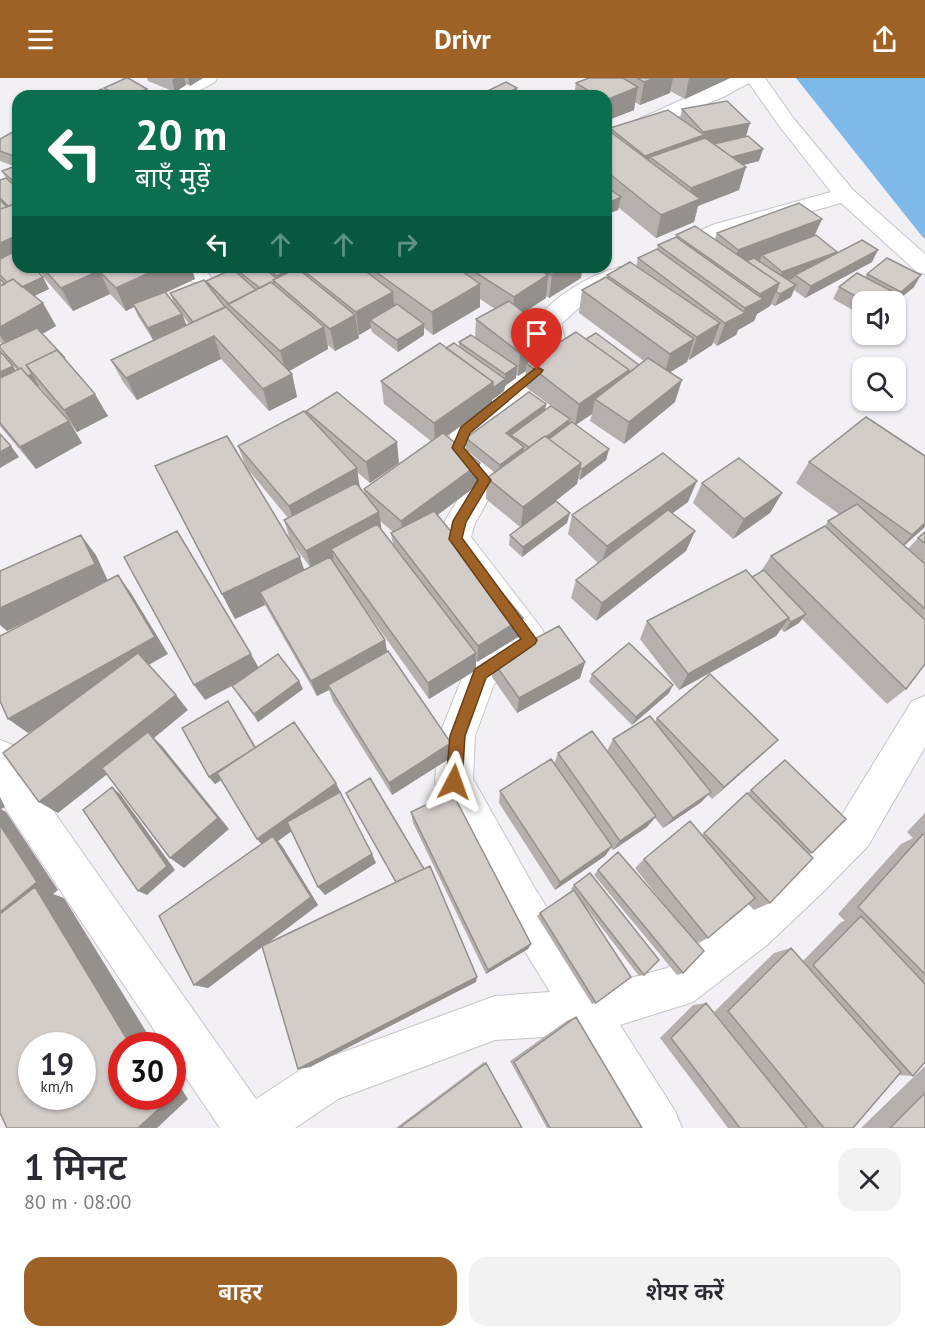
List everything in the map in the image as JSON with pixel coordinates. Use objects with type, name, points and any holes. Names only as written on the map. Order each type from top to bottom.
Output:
[{"type":"street","points":[[185,90],[208,78]]},
{"type":"street","points":[[612,139],[744,78]]},
{"type":"street","points":[[755,78],[844,195],[925,267]]},
{"type":"street","points":[[658,1128],[519,902],[454,782],[457,736],[480,674],[530,640],[455,539],[460,521],[485,480],[458,448],[465,430],[556,354],[548,323],[555,314],[585,293],[635,267],[723,229],[844,195]]},
{"type":"street","points":[[254,1128],[324,1081],[495,1018],[587,1012],[678,987],[752,930],[810,877],[854,832],[925,713]]},
{"type":"street","points":[[0,758],[21,798],[248,1128]]},
{"type":"water","points":[[796,78],[925,78],[925,239],[921,235]]},
{"type":"building","points":[[128,78],[147,89],[108,90],[104,88]]},
{"type":"building","points":[[589,78],[623,78],[638,87],[612,98],[612,90],[587,90],[576,83]]},
{"type":"building","points":[[637,78],[655,78],[644,82]]},
{"type":"building","points":[[506,82],[517,88],[513,90],[489,90]]},
{"type":"building","points":[[727,101],[750,123],[703,132],[682,109]]},
{"type":"building","points":[[668,110],[704,135],[645,156],[612,127]]},
{"type":"building","points":[[12,132],[12,156],[0,151],[0,139]]},
{"type":"building","points":[[612,133],[700,199],[661,215],[612,176]]},
{"type":"building","points":[[748,136],[763,149],[732,157],[714,144]]},
{"type":"building","points":[[705,138],[746,167],[691,188],[650,157]]},
{"type":"building","points":[[12,167],[12,180],[2,171]]},
{"type":"building","points":[[6,178],[12,184],[12,205],[8,206],[0,198],[0,180]]},
{"type":"building","points":[[612,191],[621,197],[612,201]]},
{"type":"building","points":[[0,200],[7,207],[0,209]]},
{"type":"building","points":[[799,203],[822,219],[738,250],[717,233]]},
{"type":"building","points":[[12,205],[12,238],[0,243],[0,209]]},
{"type":"building","points":[[695,226],[779,283],[760,294],[676,235]]},
{"type":"building","points":[[816,235],[837,252],[782,272],[762,255]]},
{"type":"building","points":[[676,237],[763,299],[745,308],[658,245]]},
{"type":"building","points":[[862,240],[878,250],[811,286],[795,275]]},
{"type":"building","points":[[657,249],[745,313],[725,323],[638,258]]},
{"type":"building","points":[[12,253],[12,273],[39,273],[43,277],[22,287],[13,279],[7,282],[0,275],[0,259]]},
{"type":"building","points":[[754,258],[796,285],[780,294],[776,292],[779,283],[747,261]]},
{"type":"building","points":[[887,258],[921,275],[902,291],[899,291],[867,274]]},
{"type":"building","points":[[630,262],[720,323],[697,337],[607,275]]},
{"type":"building","points":[[47,273],[94,273],[61,288]]},
{"type":"building","points":[[101,273],[149,273],[116,288]]},
{"type":"building","points":[[224,273],[237,273],[256,290],[229,304],[206,281]]},
{"type":"building","points":[[241,273],[270,273],[276,278],[273,280],[274,284],[271,282],[260,288]]},
{"type":"building","points":[[287,273],[303,273],[355,315],[330,329],[273,280]]},
{"type":"building","points":[[307,273],[368,273],[393,292],[356,312]]},
{"type":"building","points":[[377,273],[464,273],[480,284],[432,312]]},
{"type":"building","points":[[476,273],[545,273],[548,275],[514,297]]},
{"type":"building","points":[[857,273],[892,291],[852,291],[852,294],[839,287]]},
{"type":"building","points":[[606,277],[694,339],[670,354],[582,290]]},
{"type":"building","points":[[13,279],[43,303],[0,327],[0,286]]},
{"type":"building","points":[[204,280],[225,307],[193,322],[170,293]]},
{"type":"building","points":[[271,282],[324,327],[280,351],[228,304]]},
{"type":"building","points":[[165,292],[182,314],[148,328],[133,304]]},
{"type":"building","points":[[509,301],[552,334],[520,353],[476,319]]},
{"type":"building","points":[[397,304],[424,324],[397,340],[370,320]]},
{"type":"building","points":[[226,307],[292,374],[263,389],[214,336],[126,378],[111,360]]},
{"type":"building","points":[[37,328],[65,358],[57,350],[26,365],[32,374],[28,376],[0,348],[0,345]]},
{"type":"building","points":[[576,332],[629,370],[579,404],[526,363]]},
{"type":"building","points":[[596,333],[639,365],[629,373],[629,370],[586,339]]},
{"type":"building","points":[[471,335],[517,366],[505,374],[459,342]]},
{"type":"building","points":[[440,343],[493,382],[434,423],[381,381]]},
{"type":"building","points":[[454,343],[505,379],[493,388],[493,382],[446,348]]},
{"type":"building","points":[[57,350],[95,394],[64,410],[26,365]]},
{"type":"building","points":[[0,351],[13,366],[0,372]]},
{"type":"building","points":[[648,358],[682,380],[629,422],[595,399]]},
{"type":"building","points":[[21,368],[69,421],[20,447],[0,423],[0,378]]},
{"type":"building","points":[[337,392],[397,442],[366,462],[306,411]]},
{"type":"building","points":[[529,392],[546,404],[506,433],[524,447],[500,465],[466,438]]},
{"type":"building","points":[[551,406],[570,419],[529,447],[511,435]]},
{"type":"building","points":[[304,411],[357,468],[289,506],[238,446]]},
{"type":"building","points":[[866,417],[925,456],[925,523],[912,535],[809,462]]},
{"type":"building","points":[[572,422],[609,449],[582,469],[580,468],[581,463],[549,439]]},
{"type":"building","points":[[443,433],[480,463],[401,521],[364,489]]},
{"type":"building","points":[[0,434],[11,446],[0,452]]},
{"type":"building","points":[[227,436],[300,557],[222,594],[155,466]]},
{"type":"building","points":[[545,436],[581,463],[523,507],[487,478]]},
{"type":"building","points":[[663,453],[697,481],[607,546],[572,515]]},
{"type":"building","points":[[739,458],[782,493],[744,519],[702,483]]},
{"type":"building","points":[[356,483],[379,512],[306,551],[284,520]]},
{"type":"building","points":[[556,501],[570,513],[523,547],[510,535]]},
{"type":"building","points":[[857,504],[925,564],[925,609],[828,521]]},
{"type":"building","points":[[668,510],[695,531],[602,603],[576,580]]},
{"type":"building","points":[[434,511],[523,618],[478,646],[391,533]]},
{"type":"building","points":[[377,524],[476,653],[428,683],[331,549]]},
{"type":"building","points":[[825,526],[925,620],[925,664],[906,689],[771,556]]},
{"type":"building","points":[[177,531],[251,654],[194,685],[124,557]]},
{"type":"building","points":[[925,532],[925,543],[918,538]]},
{"type":"building","points":[[81,535],[95,564],[0,608],[0,571]]},
{"type":"building","points":[[330,557],[385,640],[311,681],[260,592]]},
{"type":"building","points":[[746,570],[789,618],[688,674],[647,621]]},
{"type":"building","points":[[764,570],[806,614],[791,622],[788,619],[752,577]]},
{"type":"building","points":[[118,575],[155,637],[8,719],[0,701],[0,636]]},
{"type":"building","points":[[559,626],[585,662],[519,698],[493,661]]},
{"type":"building","points":[[629,643],[673,685],[636,717],[592,674]]},
{"type":"building","points":[[388,651],[451,743],[389,783],[328,685]]},
{"type":"building","points":[[138,653],[176,695],[39,802],[3,753]]},
{"type":"building","points":[[278,654],[299,681],[254,714],[232,686]]},
{"type":"building","points":[[710,674],[778,740],[724,787],[657,718]]},
{"type":"building","points":[[228,701],[255,748],[209,777],[182,728]]},
{"type":"building","points":[[650,716],[711,792],[673,818],[613,739]]},
{"type":"building","points":[[294,722],[336,783],[257,839],[217,773]]},
{"type":"building","points":[[592,731],[656,816],[620,841],[558,753]]},
{"type":"building","points":[[148,732],[218,818],[170,858],[102,768]]},
{"type":"building","points":[[551,759],[612,846],[560,882],[500,791]]},
{"type":"building","points":[[785,760],[846,819],[812,853],[751,790]]},
{"type":"building","points":[[370,778],[424,869],[396,882],[346,793]]},
{"type":"building","points":[[112,787],[167,866],[138,891],[83,810]]},
{"type":"building","points":[[340,792],[372,854],[318,887],[287,822]]},
{"type":"building","points":[[452,792],[531,944],[488,970],[411,812]]},
{"type":"building","points":[[747,793],[813,858],[770,903],[704,833]]},
{"type":"building","points":[[690,821],[755,898],[708,938],[644,859]]},
{"type":"building","points":[[0,825],[37,882],[0,912]]},
{"type":"building","points":[[923,834],[925,835],[925,974],[858,907]]},
{"type":"building","points":[[273,836],[311,897],[194,985],[159,916]]},
{"type":"building","points":[[618,852],[704,951],[683,973],[598,870]]},
{"type":"building","points":[[430,866],[477,977],[298,1069],[262,946]]},
{"type":"building","points":[[590,873],[659,960],[644,975],[574,885]]},
{"type":"building","points":[[35,887],[123,1032],[108,1032],[108,1110],[157,1110],[138,1128],[7,1128],[0,1113],[0,914]]},
{"type":"building","points":[[574,890],[631,977],[596,1003],[540,913]]},
{"type":"building","points":[[861,916],[925,984],[925,1062],[913,1076],[813,965]]},
{"type":"building","points":[[791,948],[901,1072],[853,1128],[824,1128],[728,1011]]},
{"type":"building","points":[[706,1003],[807,1128],[740,1128],[671,1038]]},
{"type":"building","points":[[576,1017],[642,1128],[550,1128],[514,1062]]},
{"type":"building","points":[[486,1063],[522,1128],[399,1128]]},
{"type":"building","points":[[925,1093],[925,1128],[890,1128]]},
{"type":"route","points":[[454,782],[457,736],[480,674],[530,640],[455,539],[460,521],[485,480],[458,448],[465,430],[537,370]]}]
